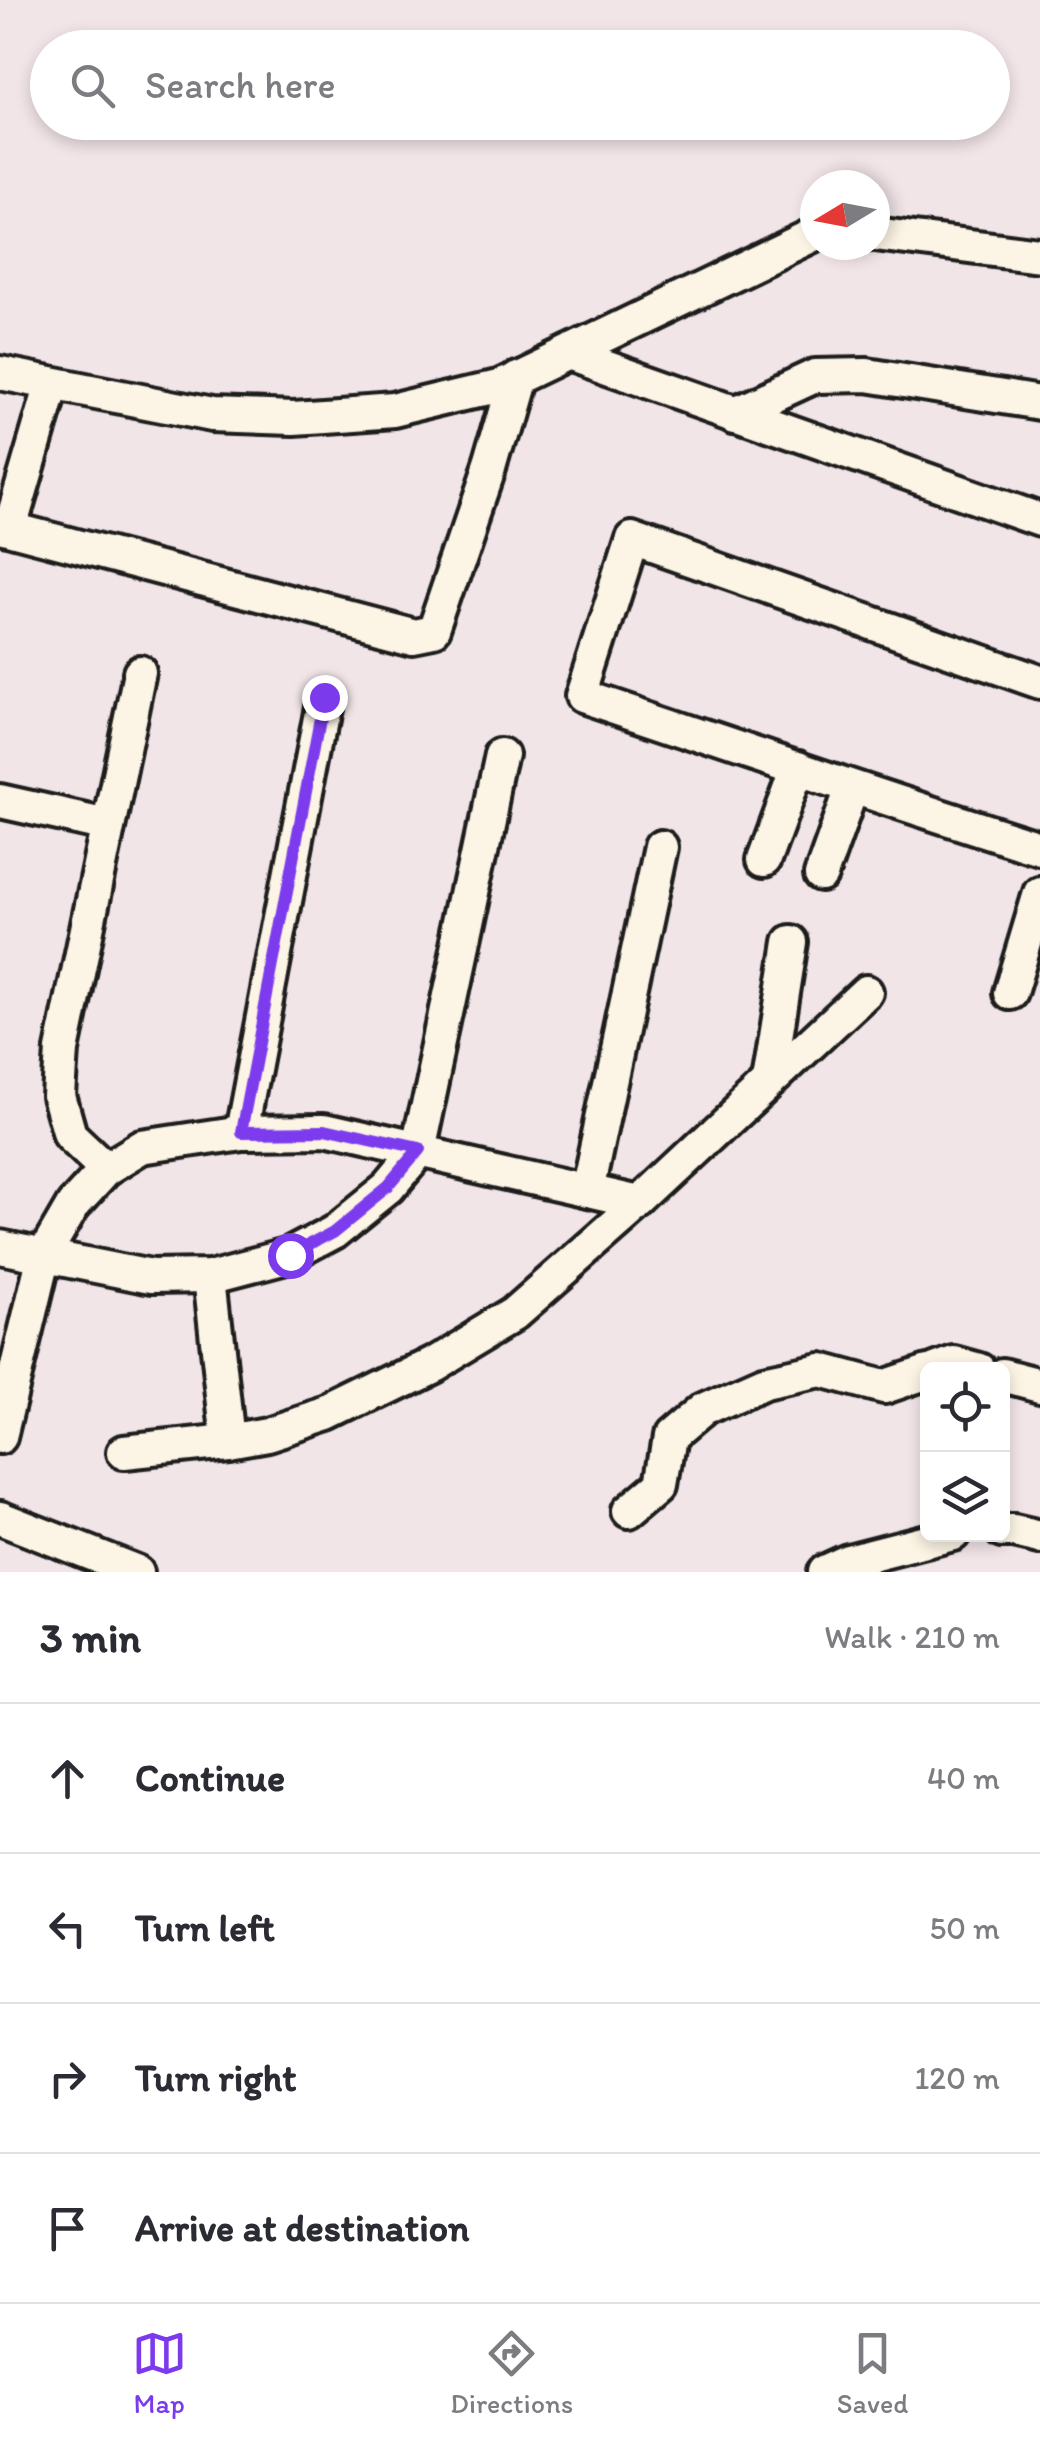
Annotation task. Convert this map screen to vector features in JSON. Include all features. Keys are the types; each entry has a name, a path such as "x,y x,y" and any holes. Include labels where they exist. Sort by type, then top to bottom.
{"street":[{"path":"890,236 1040,255"},
{"path":"0,374 212,414 294,418 395,410 498,386 800,241"},
{"path":"568,352 1040,520"},
{"path":"735,413 816,376 867,375 1040,403"},
{"path":"52,384 5,527 414,634 434,631 516,377"},
{"path":"1040,682 632,540 582,696 1040,848"},
{"path":"106,1169 70,1135 58,1096 62,1050 140,673"},
{"path":"241,1132 324,697"},
{"path":"0,1248 152,1277 210,1276 290,1255 335,1231 388,1188 418,1152 502,756"},
{"path":"764,860 798,768"},
{"path":"821,875 852,788"},
{"path":"0,801 108,825"},
{"path":"587,1191 660,846"},
{"path":"1010,993 1040,893"},
{"path":"769,1082 791,942"},
{"path":"124,1452 267,1434 329,1414 429,1365 515,1313 866,992"},
{"path":"0,1437 44,1255 74,1204 106,1169 142,1147 241,1132 324,1131 640,1202"},
{"path":"210,1276 228,1441"},
{"path":"629,1512 661,1484 669,1438 703,1410 764,1382 821,1370 884,1387 920,1375"},
{"path":"1010,1377 1040,1384"},
{"path":"0,1518 137,1572"},
{"path":"1010,1531 1040,1537"},
{"path":"824,1572 848,1561 921,1542"}],"route":[{"path":"290,1255 335,1231 388,1188 418,1152 324,1131 241,1132 324,697"}]}
